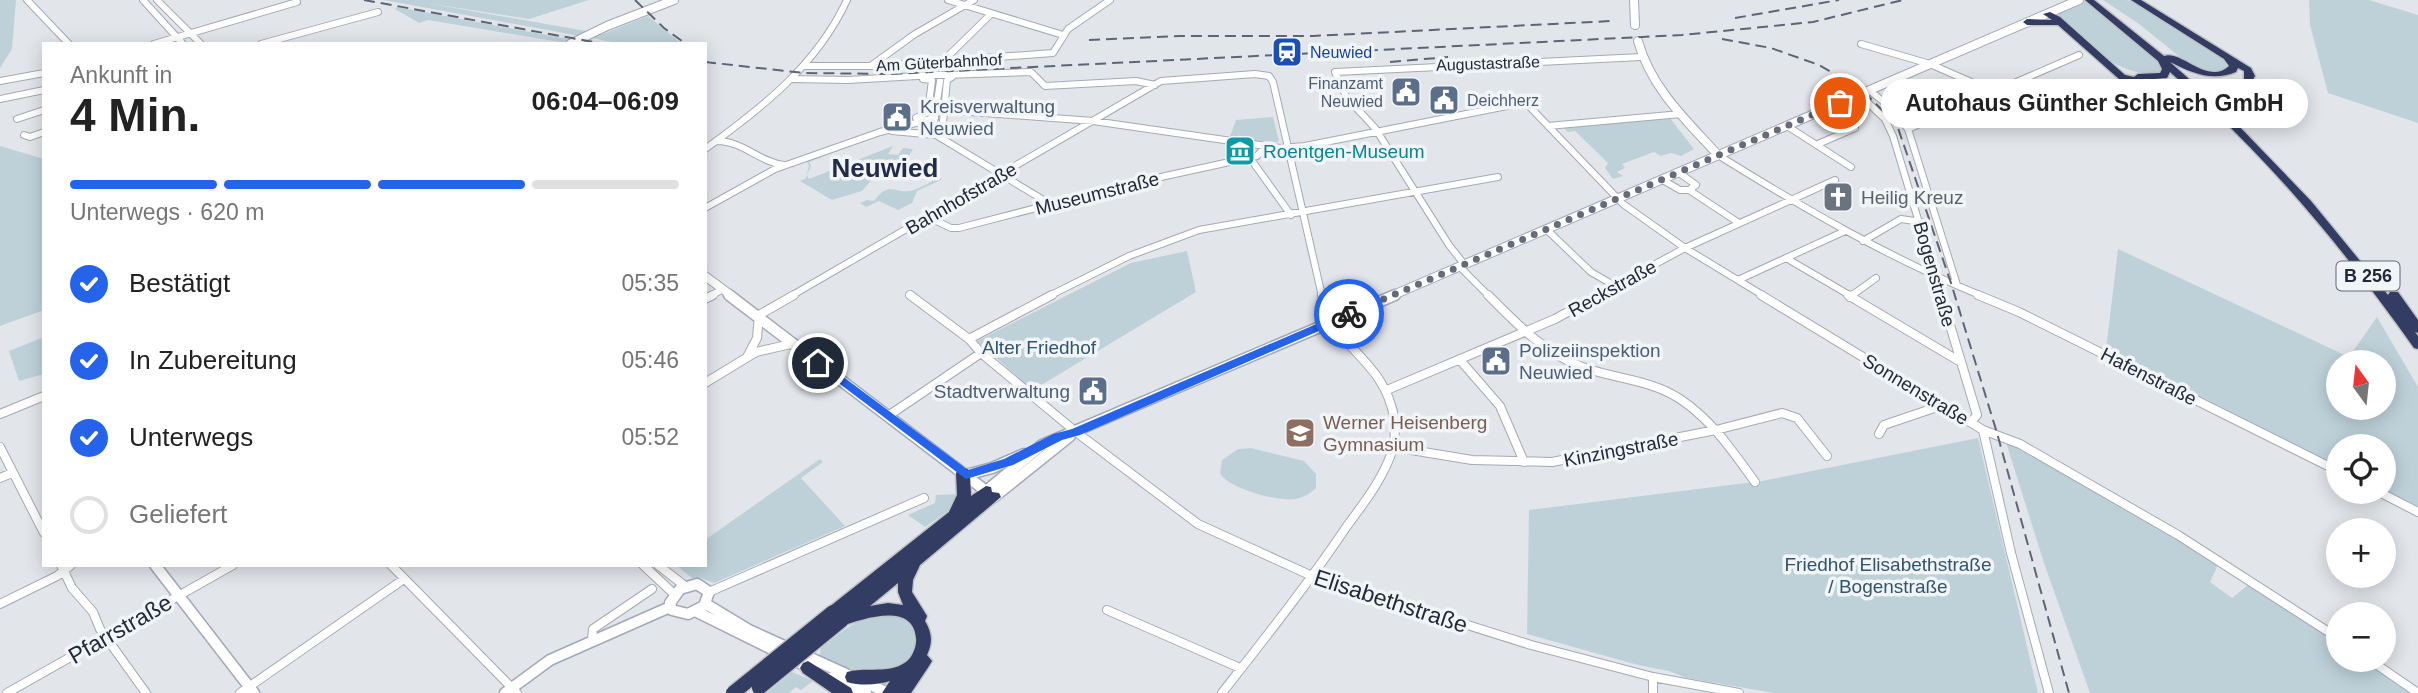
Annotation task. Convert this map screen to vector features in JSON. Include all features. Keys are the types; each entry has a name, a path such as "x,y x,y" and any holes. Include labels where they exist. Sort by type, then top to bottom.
{"highway":[{"name":"B 256","path":"2094,1 2164,57 2312,197 2382,280 2418,329"},
{"path":"2135,1 2242,64 2249,73 2248,81 2226,95 2230,117"},
{"path":"2045,15 2068,30"},
{"path":"2045,15 2068,30 2128,80 2191,98 2230,117"},
{"path":"2027,22 2056,23"},
{"path":"2164,57 2206,73 2223,74 2233,71 2233,63 2213,47"},
{"path":"2102,61 2126,74 2151,79 2166,74 2164,57"},
{"name":"B 256","path":"2230,117 2345,247 2418,345"},
{"path":"951,518 964,495 965,474"},
{"path":"754,693 837,616 951,518 990,494"},
{"path":"733,693 919,556 990,494"},
{"path":"902,693 928,655 930,643 926,625 903,593 905,580 919,556"},
{"path":"837,616 882,609 911,615 921,627 924,641 911,679 889,693"},
{"path":"808,668 845,693"},
{"path":"853,677 911,679"}],"main road":[{"path":"574,42 674,0"},
{"path":"583,42 607,29 681,0"},
{"path":"1634,0 1635,25"},
{"path":"965,474 986,470 1035,450 1058,437 1076,432 2079,0"},
{"path":"1638,41 1641,57 1681,114 1718,155"},
{"path":"707,277 990,494"},
{"path":"990,494 1076,432"},
{"path":"990,494 1035,450"},
{"path":"157,567 248,691"},
{"path":"512,691 550,660 672,601 685,586 697,584 704,603 723,616 808,668 866,693"},
{"path":"672,601 679,614 704,603"},
{"path":"776,648 889,693"}],"street":[{"path":"27,0 67,42"},
{"path":"143,0 181,42"},
{"path":"157,0 199,42"},
{"path":"707,148 792,79 836,23 847,0"},
{"path":"948,0 1063,35 1110,0"},
{"path":"872,66 915,34 975,0"},
{"path":"160,42 297,2"},
{"path":"268,42 378,12"},
{"path":"936,135 942,132 938,113 943,61 991,14"},
{"name":"Am Güterbahnhof","path":"804,66 872,66 1053,53 1063,35"},
{"path":"1861,44 1930,64 1978,85"},
{"path":"1908,128 2079,55"},
{"name":"Augustastraße","path":"1377,133 1347,98 1335,72 1641,57"},
{"path":"792,79 879,79 1031,72 1041,84 1047,86 1136,81 1156,85"},
{"path":"0,81 42,73"},
{"name":"Bahnhofstraße","path":"759,315 1163,80 1255,74 1269,76 1289,148"},
{"path":"936,135 933,130 947,76"},
{"path":"902,127 905,121 928,112 933,77"},
{"path":"0,99 42,90"},
{"path":"1869,90 1908,128 1957,285"},
{"name":"Bogenstraße","path":"1859,94 1878,110 1891,128 1937,278 1959,361 1978,415 1971,422"},
{"name":"Sonnenstraße","path":"1377,133 1522,103 1528,105 1623,204 1685,248 1983,430 1997,433 2179,533 2249,576 2326,630"},
{"path":"17,119 42,111"},
{"path":"707,207 766,174 790,164 938,113 1093,121 1265,147 1289,148 1377,133 1462,265 1527,330 1550,350 1579,366 1645,383 1675,395 1698,411 1716,430 1755,482"},
{"path":"1548,126 1681,114"},
{"path":"1787,126 1851,167"},
{"path":"734,127 729,134 734,142"},
{"path":"1818,144 1855,128"},
{"path":"891,129 897,132 936,135 1050,204"},
{"path":"24,135 30,137 42,133"},
{"path":"717,141 734,142 770,163 790,164"},
{"name":"Museumstraße","path":"928,217 951,228 959,228 1050,204 1251,158 1260,155 1265,147"},
{"path":"1222,693 1312,576 1373,489 1393,447 1394,417 1387,390 1373,368 1339,336 1331,321 1289,148"},
{"name":"Hafenstraße","path":"1718,155 1845,231 1937,278 2117,359 2326,465"},
{"path":"1251,158 1291,215"},
{"path":"766,174 770,163"},
{"path":"1661,179 1681,191 1696,185 1678,172"},
{"path":"969,339 1168,240 1216,225 1303,213 1498,177"},
{"name":"Reckstraße","path":"1387,390 1562,316 1685,248 1835,180"},
{"path":"1689,190 1739,223"},
{"path":"1863,240 1901,219 1920,222"},
{"path":"1546,229 1591,272 1615,286"},
{"path":"1738,280 1845,231"},
{"path":"1786,258 1959,361"},
{"path":"1850,297 1876,278"},
{"path":"707,298 723,289"},
{"name":"Elisabethstraße","path":"910,295 969,339 981,353 1076,432 1198,524 1312,576 1510,639 1653,677 1740,693"},
{"path":"748,355 757,338 759,315"},
{"path":"707,382 748,355 773,345 791,344"},
{"path":"888,416 981,353"},
{"path":"1460,360 1504,409 1524,462"},
{"path":"0,414 42,397"},
{"path":"1879,434 1884,425 1943,405"},
{"name":"Kinzingstraße","path":"1393,447 1452,458 1524,462 1577,459 1716,430 1782,413 1797,418 1827,456"},
{"path":"1983,430 2011,553 2049,693"},
{"path":"0,447 42,529"},
{"path":"0,478 12,473"},
{"path":"704,603 924,499"},
{"path":"2396,501 2418,512"},
{"path":"0,604 65,567"},
{"path":"65,567 64,576 99,619 100,629 145,693"},
{"name":"Pfarrstraße","path":"7,693 229,567"},
{"path":"393,567 512,691"},
{"path":"645,567 672,601"},
{"path":"661,567 685,586"},
{"path":"248,691 404,579"},
{"path":"592,640 593,629 652,589"},
{"path":"1107,610 1240,668"},
{"path":"2387,672 2418,693"},
{"path":"1653,677 1653,693"}],"green space":[{"path":"0,0 16,0 12,49 0,68"},
{"path":"384,0 589,0 529,19 426,3 586,31 580,36"},
{"path":"2084,0 2158,62 2163,69 2160,73 2129,70 2116,64 2090,46 2055,14"},
{"path":"2103,0 2126,0 2148,9 2210,49 2231,65 2229,69 2217,72 2185,61 2139,24"},
{"path":"2309,0 2369,0 2418,15 2418,123 2328,93 2310,25"},
{"path":"397,7 573,40 560,42 428,20 419,23 395,9"},
{"path":"648,16 680,42 612,42 593,38"},
{"path":"1273,117 1279,141 1273,144 1229,139 1236,120"},
{"path":"1669,117 1694,149 1681,156 1671,153 1661,156 1654,152 1622,164 1625,168 1617,172 1623,176 1613,179 1605,168 1608,163 1575,131 1568,132 1562,126"},
{"path":"0,146 42,158 42,311 0,326"},
{"path":"893,146 888,154 898,155 903,148 913,149 905,162 882,161 859,167 863,174 876,175 862,191 832,200 800,181 806,178 809,166 807,161 825,156 809,162 811,166 807,175 809,179"},
{"path":"940,177 941,180 917,191 912,203 898,210 879,201 866,207 860,203 874,201 889,189 914,190"},
{"path":"2118,249 2334,350 2326,350 2326,420 2396,420 2396,350 2354,350 2377,317 2418,387 2418,508 2396,497 2396,434 2326,434 2326,462 2106,350"},
{"name":"Alter Friedhof","path":"1187,251 1196,292 1033,390 977,341 1131,263"},
{"path":"42,338 42,375 19,381 9,351"},
{"name":"Friedhof Elisabethstraße / Bogenstraße","path":"1978,438 2038,693 1774,693 1687,678 1527,634 1529,510 1762,481"},
{"path":"2005,439 2220,560 2210,582 2232,598 2253,581 2326,633 2326,672 2382,672 2413,693 2090,693 2044,563"},
{"path":"1251,448 1304,461 1316,474 1316,488 1299,498 1288,499 1255,493 1225,479 1220,473 1222,460 1238,449"},
{"path":"820,459 823,462 801,478 845,526 714,583 692,578 678,567 707,567 707,539"},
{"path":"962,494 952,508 925,527 908,515 935,503 936,495"},
{"path":"881,613 910,618 919,640 911,655 901,665 889,670 863,671 819,658 821,648 842,632 864,618"},
{"path":"792,672 813,681 801,690 796,687 789,693 767,693"}],"railway":[{"path":"364,0 593,42"},
{"path":"635,0 683,42"},
{"path":"1735,18 1839,0"},
{"path":"707,62 804,73 891,74 1682,35 1813,22 1903,0"},
{"path":"1089,40 1180,36 1313,36 1611,21"},
{"path":"1722,39 1771,48 1819,65 1862,90 1897,125 1951,283 1997,433 2069,693"},
{"path":"1390,62 1448,57"}],"way so far":[{"path":"1349,314 1840,103"}],"place":[{"name":"Neuwied","path":"1287,52"},
{"name":"Finanzamt Neuwied","path":"1406,92"},
{"name":"Deichherz","path":"1444,100"},
{"name":"Autohaus Günther Schleich GmbH","path":"1840,103"},
{"name":"Kreisverwaltung Neuwied","path":"897,117"},
{"name":"Roentgen-Museum","path":"1240,151"},
{"name":"Heilig Kreuz","path":"1838,197"},
{"name":"Polizeiinspektion Neuwied","path":"1496,361"},
{"name":"Stadtverwaltung","path":"1093,391"},
{"name":"Werner Heisenberg Gymnasium","path":"1300,433"}],"district":[{"name":"Neuwied","path":"885,168"}],"route":[{"path":"818,363 966,475 1008,462 1058,437 1076,432 1349,314"}]}
